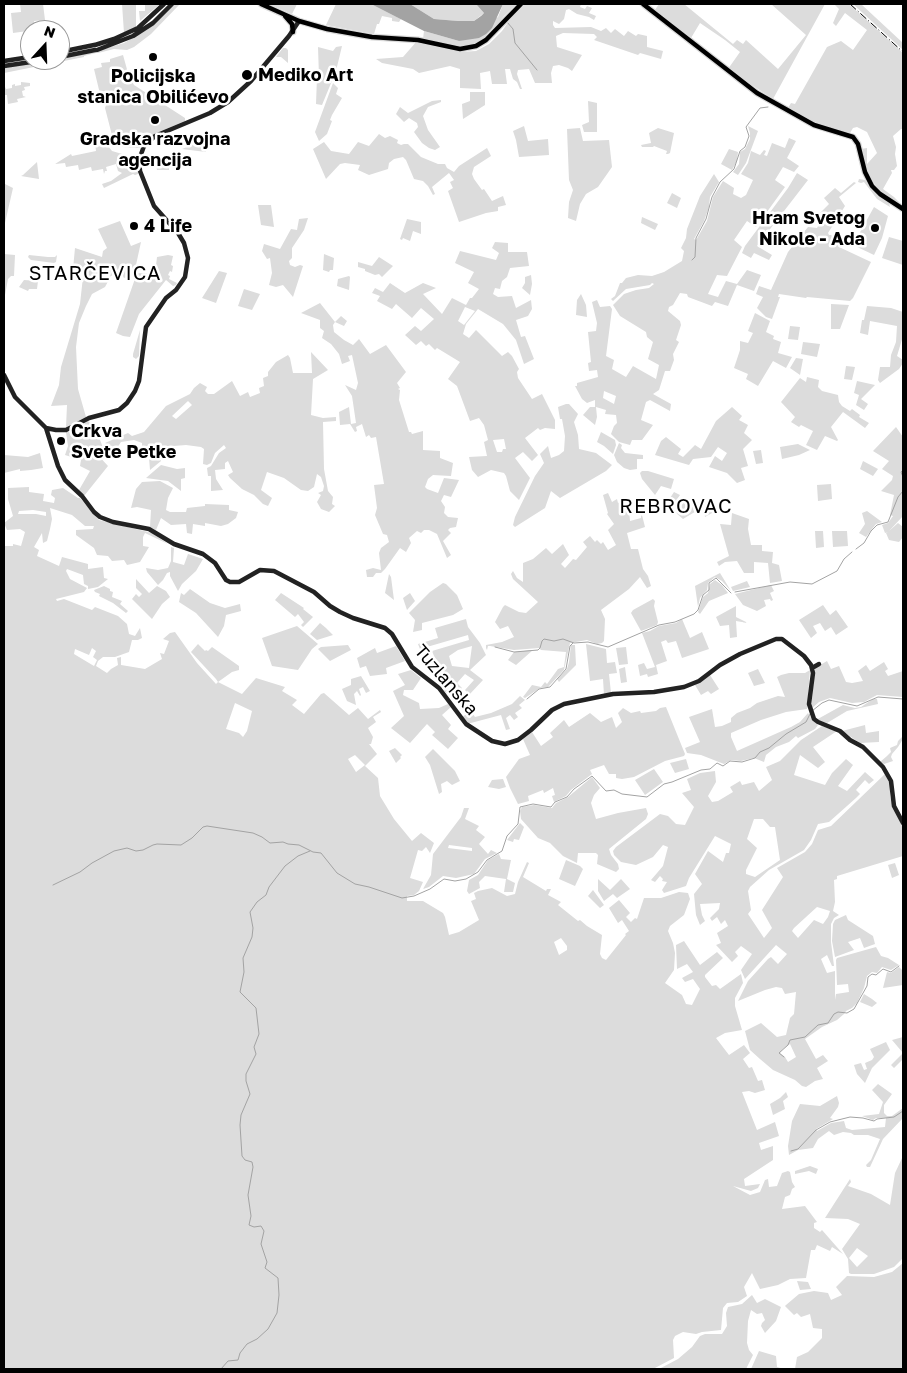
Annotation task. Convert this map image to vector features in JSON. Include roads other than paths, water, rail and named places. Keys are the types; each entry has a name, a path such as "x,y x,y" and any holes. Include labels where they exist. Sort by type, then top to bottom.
{"main road":[{"path":"261,4 299,21 351,34 418,40 458,49 468,49 479,45 491,36 521,4"},
{"path":"643,4 757,93 814,125 853,137 858,144 865,172 872,186 880,194 903,209"},
{"path":"284,15 292,24 293,32"}],"street":[{"path":"70,51 95,47 138,28 164,4"},
{"path":"70,54 133,36 153,23 172,4"},
{"path":"4,376 17,400 46,428 56,430 66,430 89,418 119,410 129,401 139,381 146,327 166,298 183,281 188,265 182,238 152,202 138,164 140,154 148,141 155,136 228,102 251,80 293,32 299,21"},
{"path":"4,61 20,59"},
{"path":"4,66 20,64"},
{"name":"Tuzlanska","path":"46,428 58,466 65,480 100,517 113,522 149,529 174,544 203,554 215,563 226,580 230,582 238,582 260,570 274,571 314,592 327,604 340,612 358,620 385,628 392,634 412,667 439,688 468,727 492,741 505,744 523,736 561,704 613,694 654,692 680,688 699,681 720,665 740,654 776,639 783,640 804,656 812,668"},
{"path":"820,664 812,668 809,704 811,713 816,721 835,728 863,747 887,771 892,783 894,806 903,822"}],"waterway":[{"path":"507,22 513,29 515,43 537,70"},
{"path":"692,260 695,257 696,238 706,219 712,197 720,182 734,169 740,151 745,147 749,136 746,127 760,108 768,107"},
{"path":"903,470 901,472 903,477"},
{"path":"856,549 864,543 877,525 888,522 898,497 903,491"},
{"path":"735,592 790,582 812,584 837,571 844,559 852,552"},
{"path":"495,647 514,652 538,650 544,639 554,641 563,639 574,643 588,642 608,647 659,625 675,622 694,614 698,610 703,595 709,590 709,583 716,578 731,593"},
{"path":"527,699 539,689 550,687 566,669 570,646 573,643"},
{"path":"812,711 829,700 857,706 878,697 903,699"},
{"path":"53,885 80,872 114,851 127,848 136,851 143,850 157,844 181,845 192,838 203,827 207,826 253,833 270,843 283,842 299,845 313,852 321,853 337,873 355,884 402,898 414,896 430,889 444,879 455,881 466,879 478,872 487,860 502,851 507,836 518,824 520,807 533,804 551,807 555,802 567,797 574,789 592,776 606,791 614,790 622,794 647,797 664,784 701,770 710,769 717,763 723,766 730,761 742,762 755,758 760,752 769,748 786,734 806,722 810,714"},
{"path":"221,1369 228,1361 238,1360 240,1353 247,1344 257,1339 268,1329 277,1313 279,1295 278,1278 265,1268 267,1262 261,1244 264,1231 261,1226 254,1227 249,1225 251,1216 248,1195 253,1167 252,1162 245,1160 242,1156 241,1115 250,1094 246,1074 256,1054 254,1047 259,1034 256,1008 240,992 244,972 243,958 252,937 253,928 250,912 257,902 266,895 269,887 285,866 298,856 310,851"},
{"path":"784,1057 779,1053 788,1045 790,1040 805,1037 818,1025 828,1023 834,1014 838,1012 847,1013 854,1009 867,986 868,977 872,974 876,975 883,969 891,972 899,966"},
{"path":"791,1151 798,1149 816,1130 830,1122 850,1117 874,1121 894,1117 903,1111"}],"railway":[{"path":"850,4 903,52"}],"place":[{"name":"Policijska stanica Obilićevo","path":"153,57"},
{"name":"Mediko Art","path":"247,75"},
{"name":"Gradska razvojna agencija","path":"155,120"},
{"name":"4 Life","path":"134,226"},
{"name":"Hram Svetog Nikole - Ada","path":"875,228"},
{"name":"Crkva Svete Petke","path":"61,441"}],"district":[{"name":"STARČEVICA","path":"95,274"},
{"name":"REBROVAC","path":"676,507"}]}
